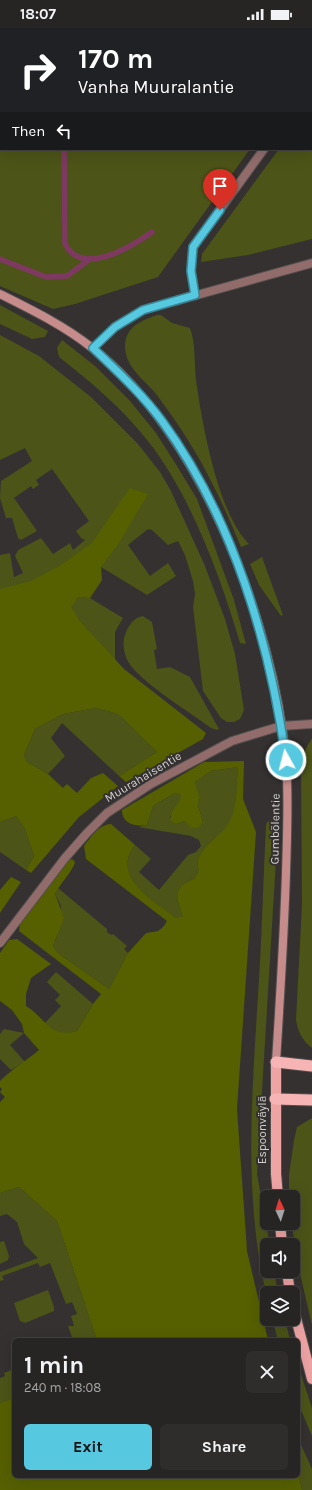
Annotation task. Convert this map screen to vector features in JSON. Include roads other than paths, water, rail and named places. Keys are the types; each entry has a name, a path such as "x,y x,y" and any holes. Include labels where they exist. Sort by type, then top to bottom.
{"highway":[{"path":"276,1062 312,1066"},
{"path":"275,1098 312,1100"}],"main road":[{"name":"Gumbölentie","path":"0,294 60,325 93,348 126,380 161,420 182,451 205,492 233,554 252,605 267,659 281,726 287,793 287,853 276,1062"},
{"name":"Espoonväylä","path":"276,1062 275,1098 277,1190"},
{"path":"297,1326 312,1379"},
{"path":"298,1326 312,1356"}],"street":[{"path":"195,295 191,271 193,247 263,150"},
{"path":"93,348 115,327 143,310 312,263"},
{"name":"Muurahaisentie","path":"0,943 86,832 107,813 150,784 232,740 281,726 312,724"}],"waterway":[{"path":"64,150 65,244 73,254 83,258 94,259 107,256 132,245 152,232"},
{"path":"0,259 46,277 67,276 90,259"}]}
